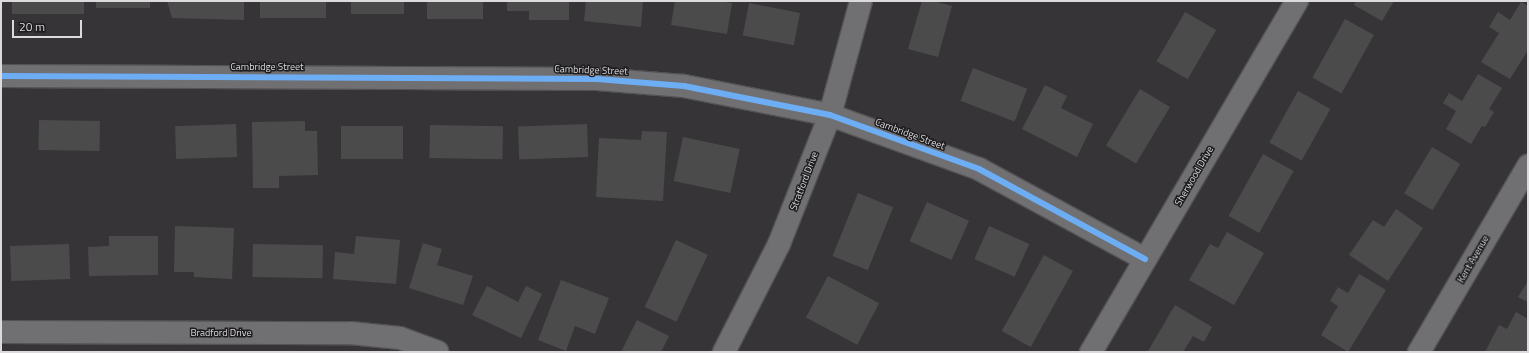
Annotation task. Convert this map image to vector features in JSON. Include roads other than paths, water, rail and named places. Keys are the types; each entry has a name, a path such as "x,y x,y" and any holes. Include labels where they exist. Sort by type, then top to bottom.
{"street":[{"name":"Stratford Drive","path":"724,352 779,244 830,115 860,1"},
{"name":"Sherwood Drive","path":"1090,352 1297,1"},
{"name":"Cambridge Street","path":"1,76 597,79 684,86 830,115 979,170 1145,259"},
{"name":"Kent Avenue","path":"1419,352 1528,166"},
{"name":"Bradford Drive","path":"1,332 350,333 400,338 438,352"}]}
